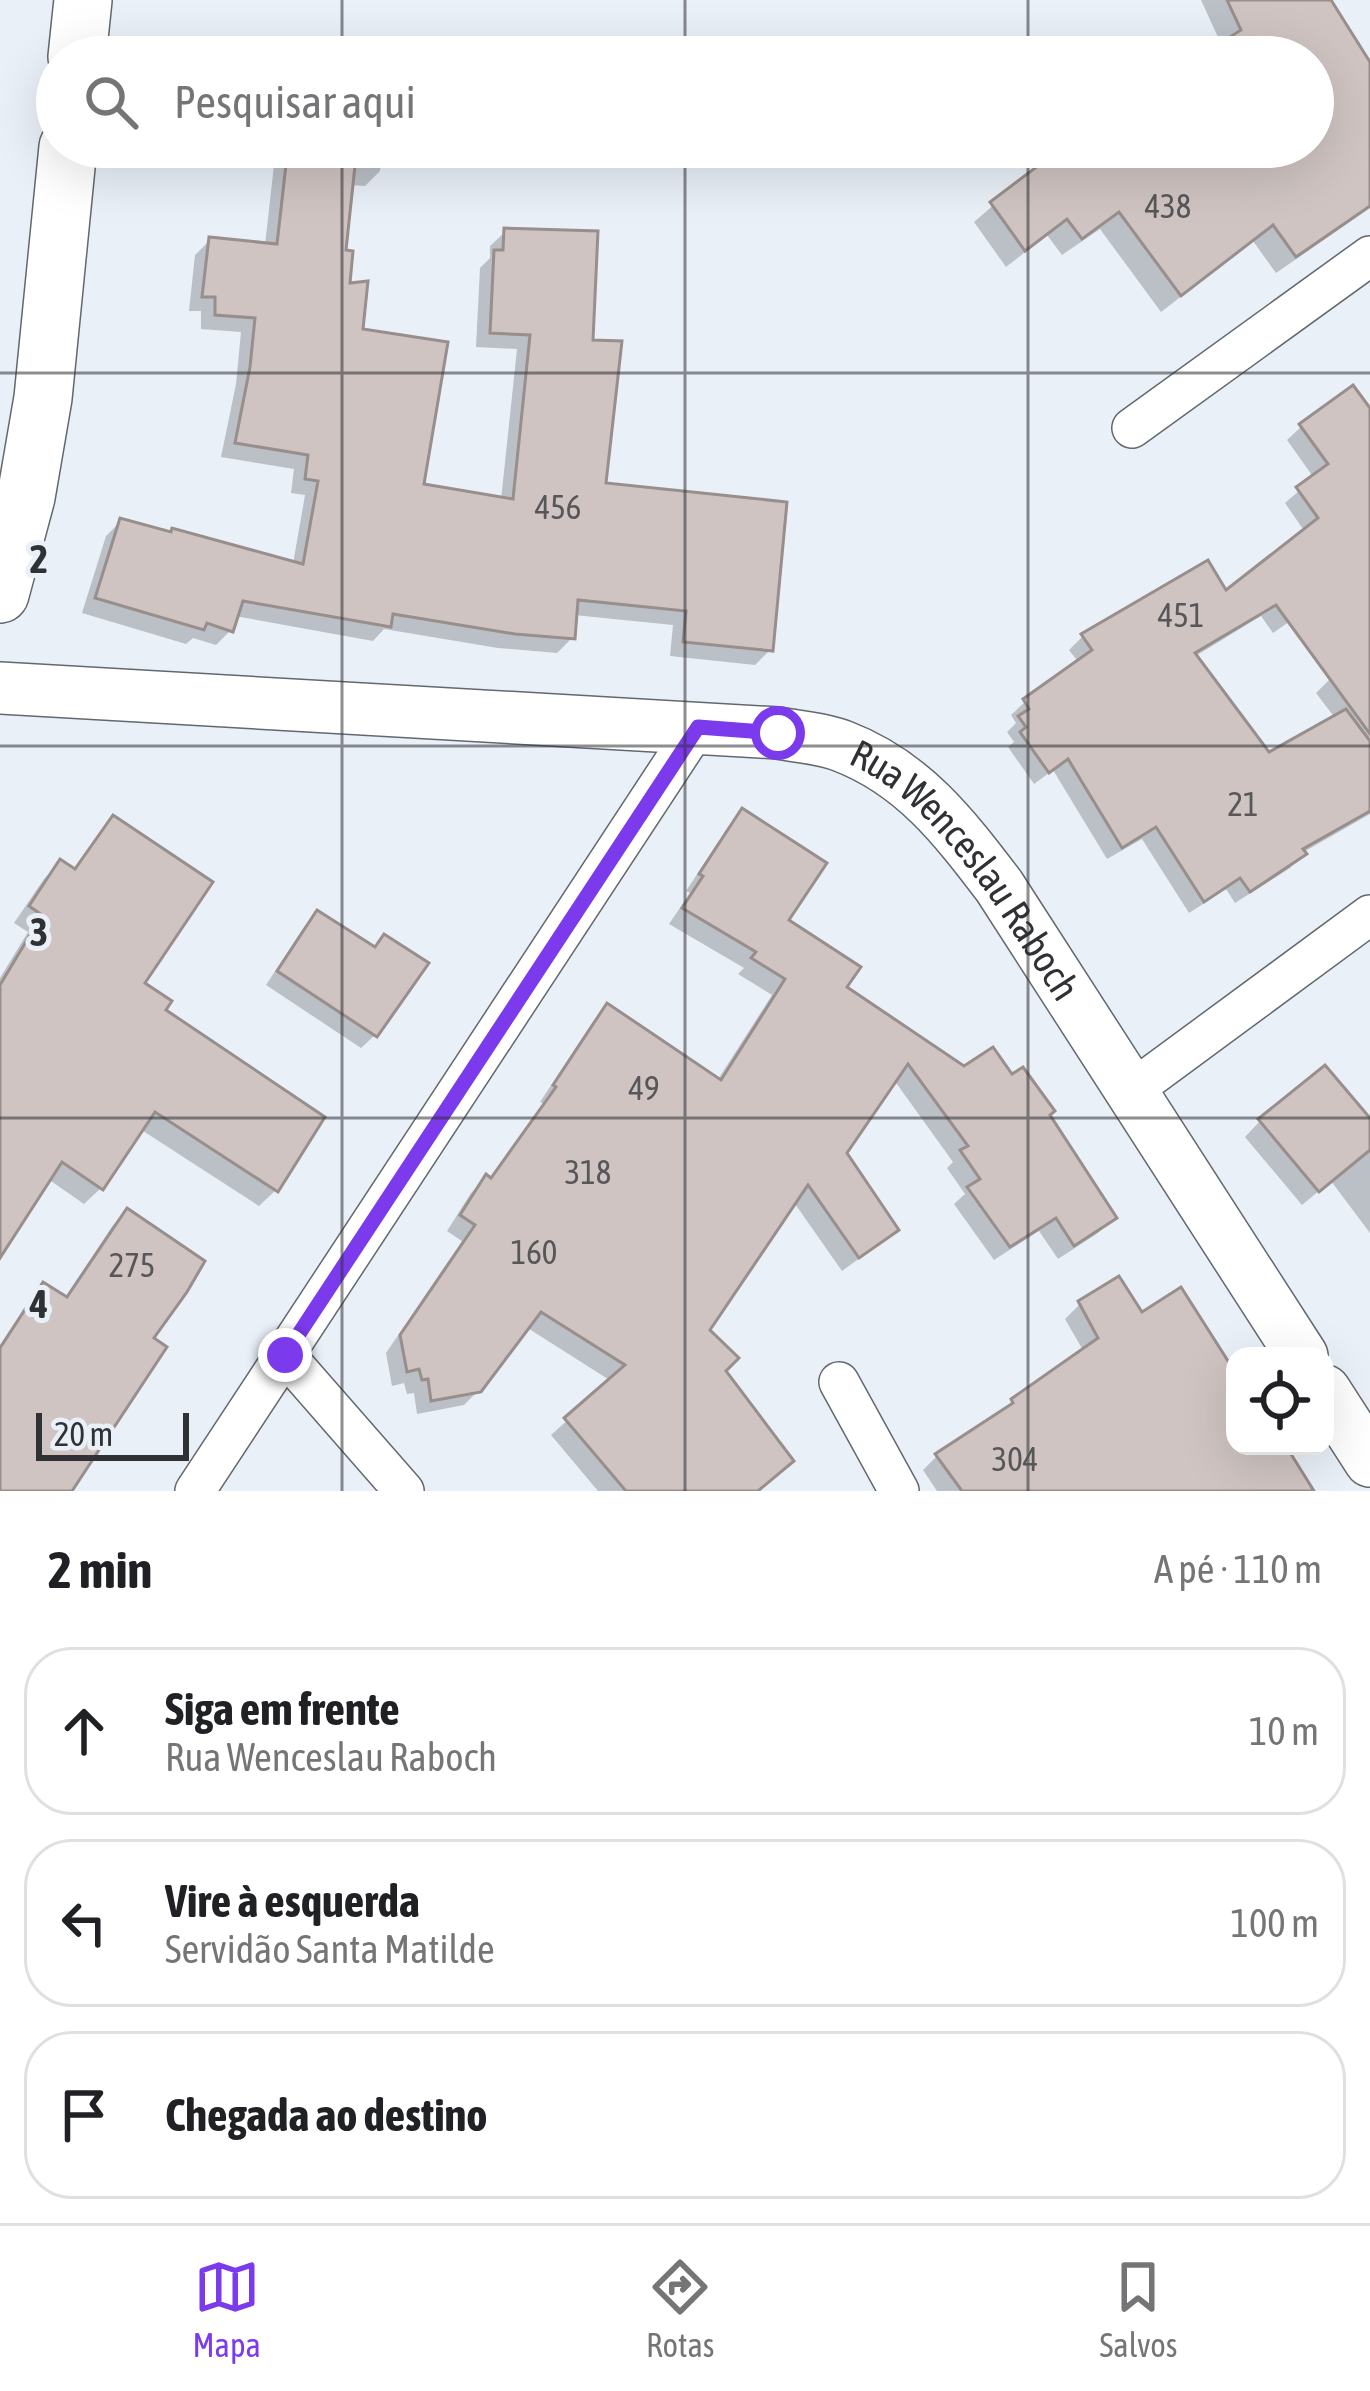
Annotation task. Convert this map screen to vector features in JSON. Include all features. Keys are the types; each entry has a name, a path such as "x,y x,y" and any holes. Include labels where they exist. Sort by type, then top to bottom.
{"main road":[{"path":"79,36 83,0"},
{"path":"0,595 26,497 43,398 66,168"}],"street":[{"path":"1132,428 1370,256"},
{"name":"Rua Wenceslau Raboch","path":"0,688 778,733 838,744 884,766 921,793 999,886 1296,1347"},
{"path":"195,1491 698,727"},
{"path":"1131,1091 1370,915"},
{"path":"285,1355 404,1491"},
{"path":"838,1382 899,1491"},
{"path":"1334,1405 1370,1461"}],"building":[{"path":"1227,0 1331,0 1370,62 1370,206 1296,257 1273,225 1181,296 1119,212 1082,239 1067,219 1025,251 990,202 1035,168 1334,168 1334,36 1232,36 1241,30"},
{"path":"286,168 355,168 346,250 353,251 350,283 368,281 363,329 448,342 424,484 513,499 530,335 490,333 494,250 503,250 504,228 598,231 593,340 622,341 606,483 787,502 773,651 683,642 686,611 578,600 575,639 393,614 391,627 243,601 233,632 207,623 204,630 95,598 120,518 303,564 318,481 305,479 308,455 235,443 255,318 215,315 215,297 202,297 209,237 277,244"},
{"path":"1353,385 1370,408 1370,734 1276,605 1195,653 1269,752 1346,709 1370,741 1370,811 1303,849 1307,854 1250,892 1240,878 1204,902 1156,827 1122,848 1068,759 1049,773 1020,732 1026,727 1018,716 1029,709 1023,699 1092,650 1081,634 1208,560 1226,590 1318,518 1296,487 1328,464 1299,424"},
{"path":"742,808 827,863 789,920 861,967 847,987 964,1066 993,1047 1012,1074 1023,1067 1055,1111 1050,1115 1117,1218 1074,1246 1056,1218 1010,1247 967,1187 980,1179 960,1150 968,1146 908,1064 847,1153 899,1230 859,1258 808,1185 710,1330 739,1358 726,1371 794,1461 758,1491 626,1491 564,1418 625,1365 541,1312 481,1392 431,1401 428,1379 422,1380 419,1369 407,1372 400,1335 475,1225 460,1215 486,1174 491,1178 556,1087 553,1085 607,1003 721,1080 785,979 751,958 756,952 682,908"},
{"path":"113,815 213,882 145,983 172,1001 166,1010 325,1117 278,1192 155,1112 103,1190 62,1162 0,1258 0,985 42,915 29,906 60,859 75,869"},
{"path":"317,910 375,947 384,934 429,963 377,1037 277,971"},
{"path":"1325,1065 1370,1118 1370,1150 1319,1192 1258,1119"},
{"path":"127,1208 205,1261 154,1338 167,1347 72,1491 0,1491 0,1348 43,1282 67,1297"},
{"path":"1119,1276 1142,1312 1181,1287 1226,1358 1226,1455 1292,1455 1314,1491 962,1491 935,1454 1013,1403 1011,1399 1098,1338 1078,1301"}],"route":[{"path":"285,1355 698,727 778,733"}]}
